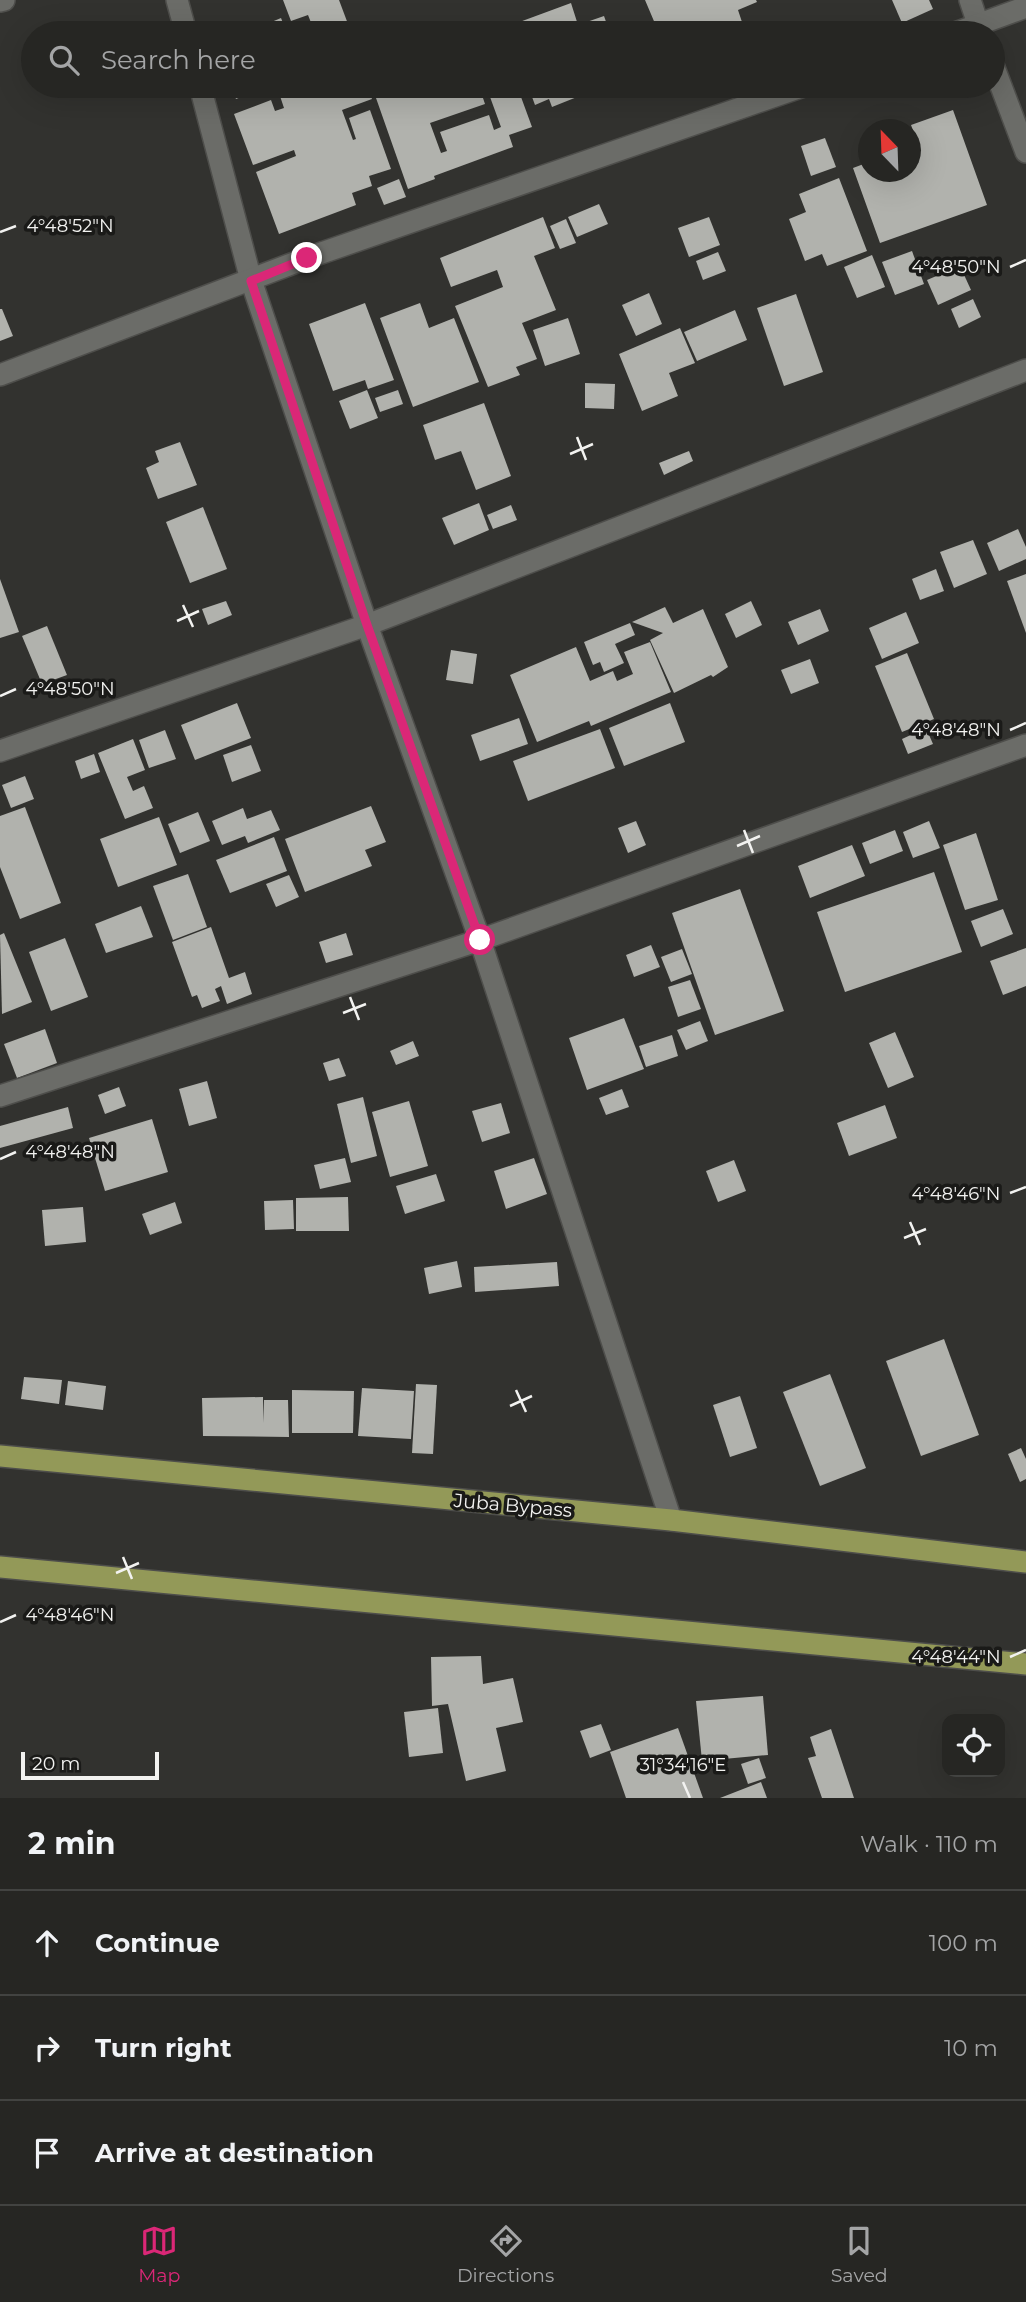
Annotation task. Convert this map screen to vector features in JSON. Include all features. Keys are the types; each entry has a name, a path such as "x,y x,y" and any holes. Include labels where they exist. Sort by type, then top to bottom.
{"main road":[{"name":"Juba Bypass","path":"0,1456 671,1520 1026,1562"},
{"path":"0,1567 1026,1664"}],"street":[{"path":"177,0 183,21"},
{"path":"970,0 977,21"},
{"path":"996,21 1026,7"},
{"path":"1005,97 1026,152"},
{"path":"203,98 251,281 367,625 480,940 671,1520"},
{"path":"0,375 307,258 769,98"},
{"path":"0,751 367,625 1026,370"},
{"path":"0,1096 480,940 1026,745"}],"building":[{"path":"283,0 339,0 347,21 310,21 308,15 291,21"},
{"path":"645,0 757,2 738,10 742,21 654,21"},
{"path":"892,0 929,0 933,9 901,21"},
{"path":"571,3 577,21 522,21"},
{"path":"604,16 606,21 590,21"},
{"path":"281,98 372,98 342,110 353,140 356,139 349,118 370,110 391,169 369,176 372,186 352,193 356,205 279,234 256,172 296,156 294,150 253,165 234,114 271,100 275,111 284,108"},
{"path":"376,98 483,98 485,104 430,123 441,153 447,151 440,132 489,115 494,130 501,127 490,98 521,98 532,127 509,135 513,147 434,176 435,179 408,189"},
{"path":"532,98 574,98 552,107 549,99 535,105"},
{"path":"953,110 987,205 880,243 858,182 921,182 921,121"},
{"path":"825,138 836,167 811,176 801,146"},
{"path":"858,166 858,182 853,168"},
{"path":"839,178 867,251 827,266 822,254 805,261 789,219 806,212 799,194"},
{"path":"399,179 406,197 384,205 377,188"},
{"path":"599,204 608,224 577,237 568,217"},
{"path":"543,217 555,248 534,256 556,310 522,323 537,359 516,367 520,375 488,387 455,306 503,287 497,270 451,287 440,258"},
{"path":"709,217 720,245 689,257 678,228"},
{"path":"566,219 576,243 560,249 550,226"},
{"path":"912,251 924,284 895,295 882,262"},
{"path":"718,252 726,271 703,280 696,261"},
{"path":"872,255 885,287 857,298 844,267"},
{"path":"960,266 971,290 938,305 927,280"},
{"path":"649,293 662,324 636,336 622,305"},
{"path":"796,294 823,372 784,386 757,308"},
{"path":"973,299 981,317 959,328 951,309"},
{"path":"365,303 394,380 368,389 365,380 333,391 309,324"},
{"path":"420,303 429,328 454,318 479,382 413,407 380,318"},
{"path":"0,309 13,336 0,341"},
{"path":"735,310 747,340 697,361 684,332"},
{"path":"568,318 580,354 545,366 533,330"},
{"path":"680,328 695,363 669,373 678,396 642,411 619,354"},
{"path":"585,383 615,384 614,409 585,408"},
{"path":"367,390 378,418 350,429 339,401"},
{"path":"398,390 403,404 380,412 375,398"},
{"path":"484,403 511,476 476,490 461,451 435,460 423,425"},
{"path":"180,442 197,485 158,499 146,468 159,462 155,451"},
{"path":"689,451 693,461 664,475 659,463"},
{"path":"479,503 489,530 454,545 442,518"},
{"path":"511,505 517,520 493,529 487,515"},
{"path":"203,507 227,569 190,583 166,522"},
{"path":"1018,529 1026,547 1026,559 999,571 987,543"},
{"path":"973,540 987,574 954,588 940,552"},
{"path":"936,569 944,591 920,600 912,579"},
{"path":"1026,574 1026,633 1007,581"},
{"path":"0,579 19,632 0,638"},
{"path":"226,601 232,615 208,625 202,609"},
{"path":"751,601 762,625 736,638 725,614"},
{"path":"665,607 673,623 703,609 728,667 713,677 711,675 674,693 650,640 663,633 632,622"},
{"path":"820,609 829,631 798,645 788,622"},
{"path":"906,612 919,643 882,659 869,628"},
{"path":"630,623 635,635 615,644 624,663 604,672 600,662 593,665 584,642"},
{"path":"47,626 67,675 42,684 22,636"},
{"path":"650,642 671,692 591,726 589,721 537,742 510,675 576,647 590,681 613,671 617,681 633,674 624,652"},
{"path":"451,650 477,654 473,684 446,680"},
{"path":"907,653 934,719 902,732 875,666"},
{"path":"810,659 819,683 791,694 781,670"},
{"path":"237,703 251,738 195,760 181,725"},
{"path":"670,703 685,742 624,766 609,728"},
{"path":"519,718 528,744 480,761 471,735"},
{"path":"926,728 933,744 908,754 902,739"},
{"path":"600,729 615,768 528,801 513,761"},
{"path":"165,730 176,759 149,768 139,740"},
{"path":"133,739 145,770 127,777 133,791 144,786 153,808 125,819 98,753"},
{"path":"251,745 261,771 232,782 223,755"},
{"path":"94,754 100,772 81,779 75,761"},
{"path":"25,776 34,799 11,808 2,785"},
{"path":"371,806 386,842 365,850 372,866 305,892 285,839"},
{"path":"25,807 61,903 20,919 0,867 0,816"},
{"path":"243,808 247,819 271,810 280,830 248,843 245,836 222,845 212,821"},
{"path":"198,812 210,841 180,853 168,824"},
{"path":"159,817 177,865 118,887 100,839"},
{"path":"636,821 646,845 628,853 618,828"},
{"path":"929,821 940,848 913,858 903,832"},
{"path":"895,830 903,851 870,864 862,843"},
{"path":"976,833 998,900 965,910 943,845"},
{"path":"274,837 287,871 230,893 216,860"},
{"path":"852,845 865,876 810,898 798,866"},
{"path":"934,872 962,952 845,992 817,912"},
{"path":"188,874 207,927 173,940 153,886"},
{"path":"289,875 299,897 276,907 266,884"},
{"path":"740,889 784,1011 715,1035 672,913"},
{"path":"141,906 153,937 106,953 95,924"},
{"path":"1003,909 1013,934 981,947 971,921"},
{"path":"211,927 229,978 245,972 252,994 227,1004 221,986 215,989 220,1001 202,1008 197,995 192,997 172,942"},
{"path":"4,933 32,1002 2,1014 0,935"},
{"path":"346,933 353,955 326,963 319,942"},
{"path":"65,938 88,997 51,1011 29,952"},
{"path":"651,945 660,967 634,977 626,955"},
{"path":"1026,948 1026,986 1003,995 990,961"},
{"path":"682,949 692,974 671,982 661,957"},
{"path":"690,980 701,1009 678,1017 668,987"},
{"path":"624,1018 644,1069 587,1090 569,1038"},
{"path":"700,1021 708,1041 686,1050 677,1030"},
{"path":"45,1029 57,1063 17,1078 4,1044"},
{"path":"895,1032 914,1077 888,1088 869,1043"},
{"path":"672,1035 678,1056 646,1067 639,1046"},
{"path":"413,1041 419,1056 396,1065 390,1051"},
{"path":"339,1058 346,1076 329,1081 323,1063"},
{"path":"207,1081 217,1118 189,1126 179,1089"},
{"path":"119,1087 126,1106 105,1114 98,1095"},
{"path":"622,1089 629,1107 606,1115 599,1098"},
{"path":"363,1097 377,1156 351,1163 337,1104"},
{"path":"409,1101 428,1166 390,1177 372,1112"},
{"path":"501,1103 510,1133 482,1142 472,1111"},
{"path":"885,1105 897,1138 849,1156 837,1123"},
{"path":"68,1107 73,1128 0,1148 0,1126"},
{"path":"152,1119 168,1172 105,1191 89,1138"},
{"path":"345,1158 351,1182 320,1189 314,1165"},
{"path":"534,1158 547,1194 506,1209 494,1171"},
{"path":"734,1160 746,1191 718,1202 706,1171"},
{"path":"436,1174 445,1201 405,1214 396,1186"},
{"path":"348,1197 349,1231 296,1231 296,1198"},
{"path":"293,1200 294,1229 265,1230 264,1201"},
{"path":"175,1202 182,1223 150,1235 142,1214"},
{"path":"83,1207 86,1242 45,1246 42,1210"},
{"path":"457,1261 462,1287 429,1294 424,1268"},
{"path":"557,1262 559,1286 475,1292 474,1267"},
{"path":"944,1339 979,1435 921,1456 886,1361"},
{"path":"830,1374 866,1468 820,1486 783,1392"},
{"path":"24,1377 62,1380 59,1404 21,1399"},
{"path":"68,1381 106,1386 103,1410 65,1405"},
{"path":"416,1384 437,1385 433,1454 412,1453"},
{"path":"362,1388 414,1391 411,1439 358,1436"},
{"path":"292,1390 354,1391 353,1433 292,1433"},
{"path":"740,1396 757,1448 730,1457 713,1405"},
{"path":"263,1397 263,1423 264,1400 288,1400 289,1437 203,1436 202,1398"},
{"path":"1021,1448 1026,1459 1026,1479 1020,1482 1008,1454"},
{"path":"481,1656 483,1684 513,1678 523,1722 496,1728 506,1771 466,1781 448,1704 432,1706 431,1657"},
{"path":"763,1696 768,1755 702,1761 696,1701"},
{"path":"438,1708 443,1753 409,1757 404,1712"},
{"path":"601,1724 611,1750 590,1758 580,1731"},
{"path":"678,1728 703,1798 626,1798 610,1752"},
{"path":"831,1729 854,1798 822,1798 808,1758 816,1756 810,1737"},
{"path":"759,1758 766,1778 748,1784 741,1764"},
{"path":"761,1782 767,1798 720,1798"}],"route":[{"path":"307,258 251,281 367,625 480,940"}]}
